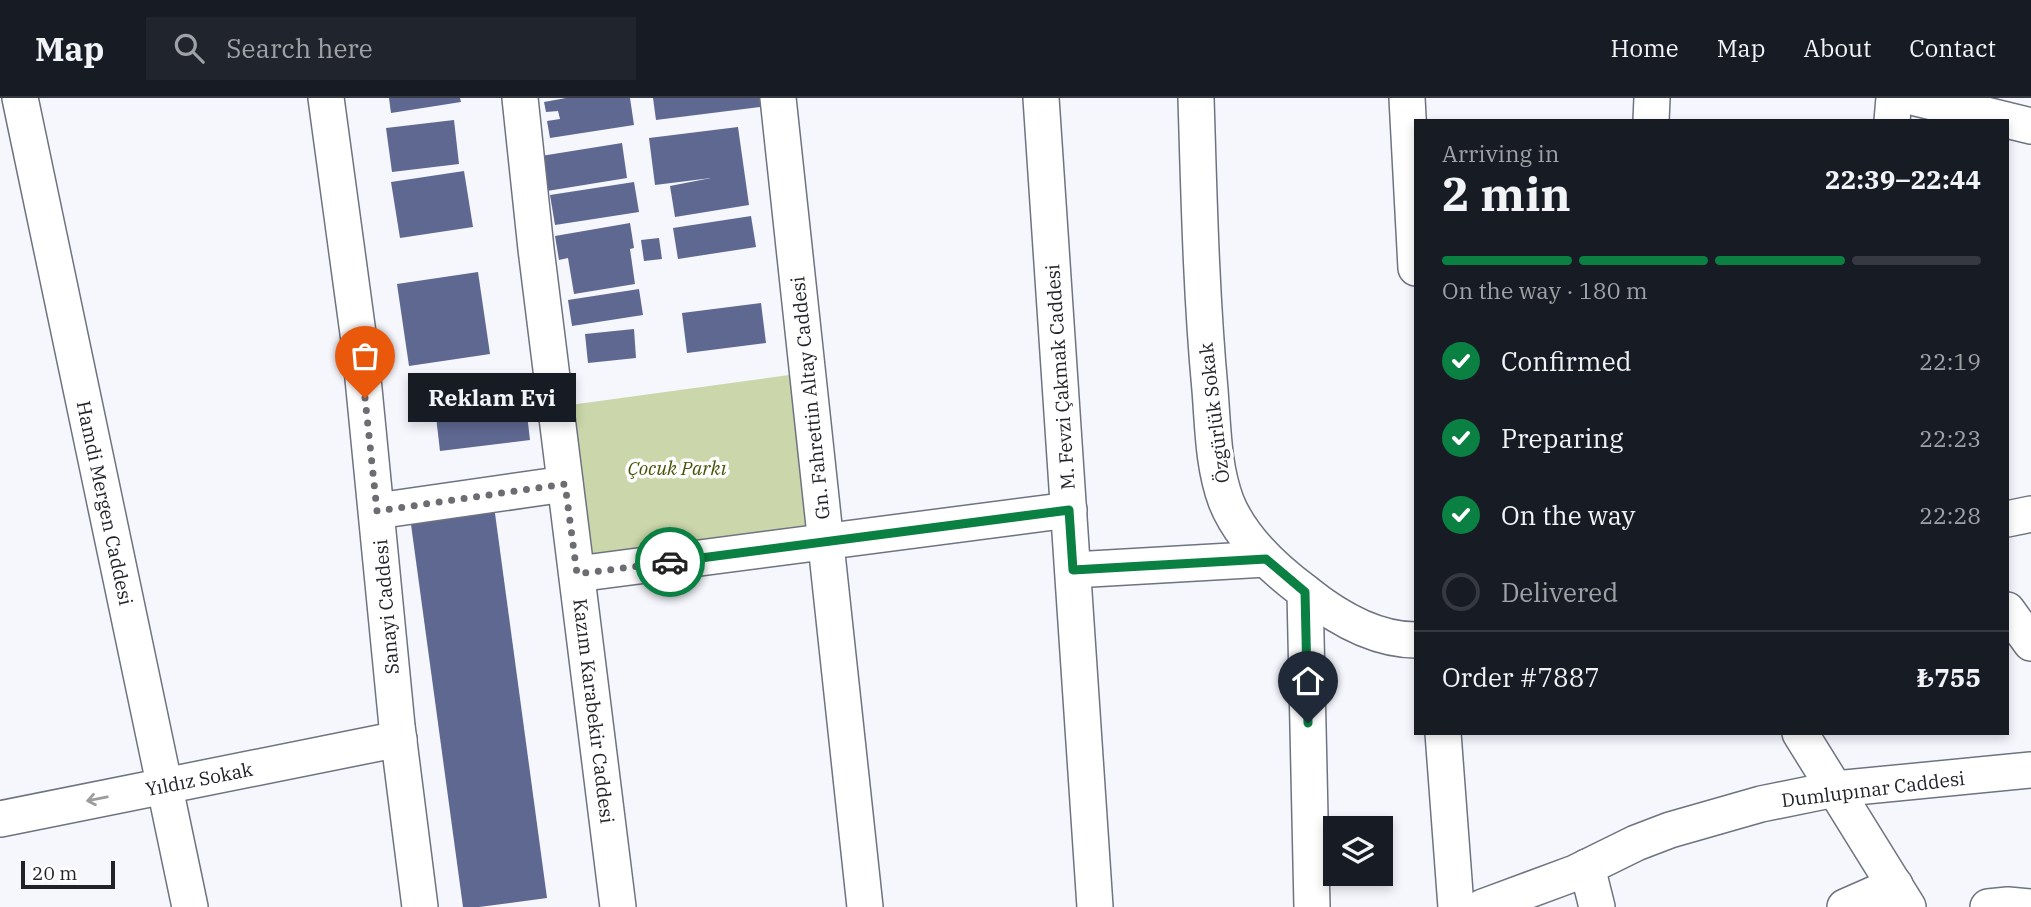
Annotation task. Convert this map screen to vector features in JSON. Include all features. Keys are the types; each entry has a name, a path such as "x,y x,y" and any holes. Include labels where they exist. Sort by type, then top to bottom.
{"street":[{"name":"Hamdi Mergen Caddesi","path":"20,98 190,907"},
{"name":"Sanayi Caddesi","path":"326,98 358,335 399,739 420,907"},
{"name":"Kazım Karabekir Caddesi","path":"520,98 536,248 618,907"},
{"name":"Gn. Fahrettin Altay Caddesi","path":"778,98 865,907"},
{"name":"M. Fevzi Çakmak Caddesi","path":"1041,98 1095,907"},
{"name":"Özgürlük Sokak","path":"1196,98 1205,326 1217,462 1221,485 1232,514 1266,559 1320,604 1357,625 1395,638 1414,639"},
{"path":"1407,98 1414,230"},
{"path":"1651,119 1652,98"},
{"path":"1892,119 1894,98"},
{"path":"1916,98 2002,119"},
{"path":"2009,121 2031,126"},
{"path":"377,511 565,484"},
{"path":"577,574 1069,510"},
{"path":"2009,519 2031,514"},
{"path":"1073,570 1266,559"},
{"path":"1305,592 1312,907"},
{"path":"2009,613 2031,643"},
{"path":"1443,735 1456,907"},
{"path":"1801,735 1902,896 1845,907"},
{"name":"Yıldız Sokak","path":"0,818 399,739"},
{"name":"Dumlupınar Caddesi","path":"1483,907 1541,887 1670,830 1761,804 1835,789 2031,771"},
{"path":"1587,867 1597,907"},
{"path":"1988,907 2031,907"}],"green space":[{"name":"Çocuk Parkı","path":"789,375 810,528 590,557 570,405"}],"building":[{"path":"389,98 460,98 461,102 391,113"},
{"path":"566,98 630,98 634,125 550,138 547,121 560,119 558,111 546,112 544,102"},
{"path":"653,98 768,98 768,106 656,120"},
{"path":"454,120 459,164 392,172 386,128"},
{"path":"738,127 749,205 675,217 670,186 711,178 655,185 649,138"},
{"path":"622,143 627,178 547,191 541,156"},
{"path":"464,171 473,227 400,238 391,182"},
{"path":"634,182 639,212 555,225 550,195"},
{"path":"751,216 756,247 678,259 673,228"},
{"path":"630,223 634,248 630,249 635,284 574,294 568,258 559,260 555,236"},
{"path":"659,238 662,259 644,261 641,240"},
{"path":"478,272 490,354 409,366 397,284"},
{"path":"639,289 643,315 572,326 568,300"},
{"path":"761,303 766,343 687,353 682,313"},
{"path":"634,329 636,358 588,363 585,334"},
{"path":"525,397 530,440 440,451 435,408"},
{"path":"494,506 547,898 463,907 410,517"}],"way so far":[{"path":"365,398 377,511 565,484 577,574 670,562"}],"place":[{"name":"Reklam Evi","path":"365,398"}],"route":[{"path":"670,562 1069,510 1073,570 1266,559 1305,592 1308,723"}]}
